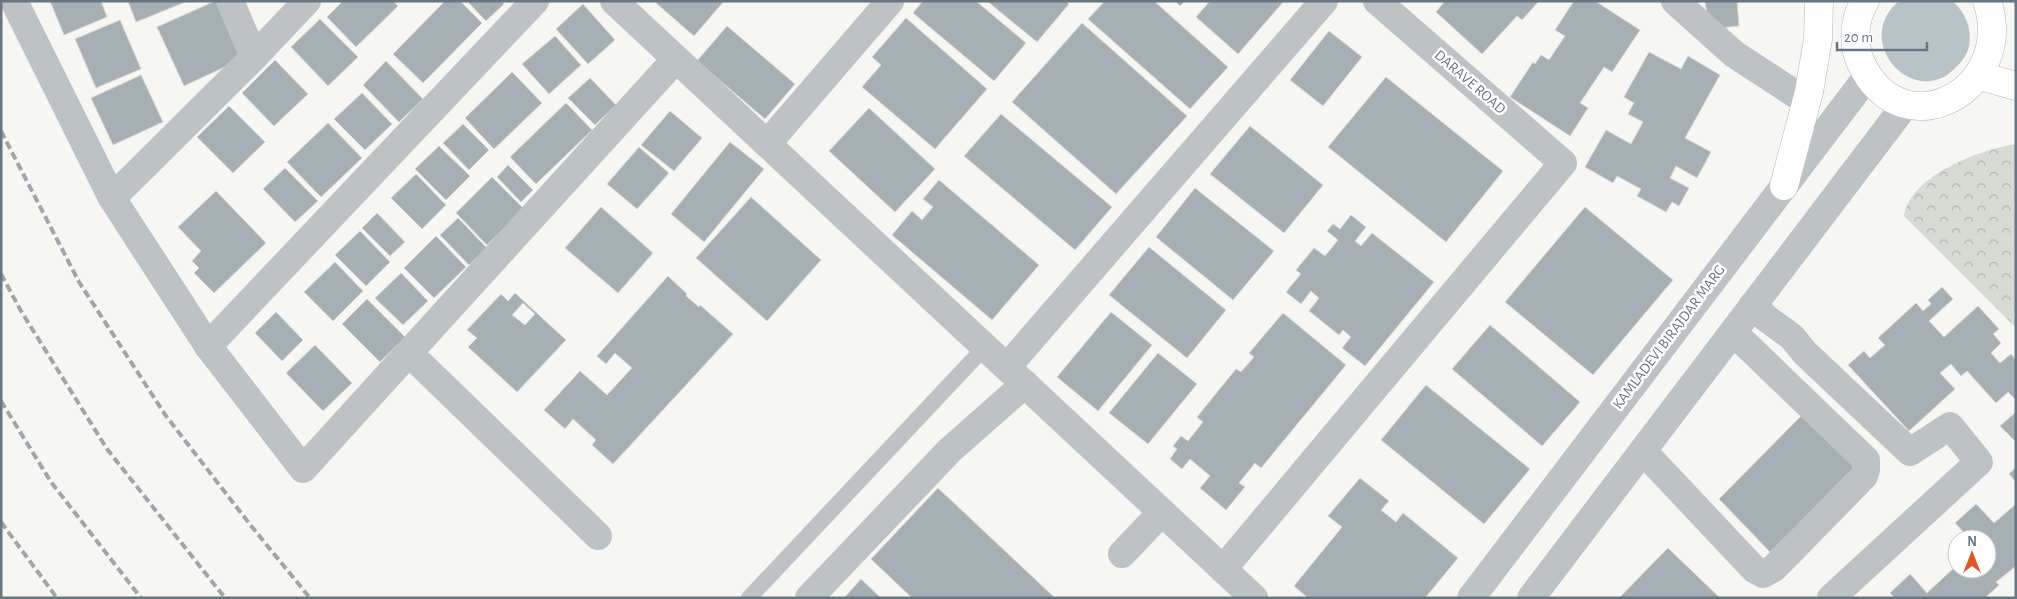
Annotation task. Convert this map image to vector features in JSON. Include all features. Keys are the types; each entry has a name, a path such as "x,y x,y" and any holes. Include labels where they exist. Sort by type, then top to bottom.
{"main road":[{"path":"1784,186 1806,101 1818,39 1819,1"},
{"path":"1865,1 1860,9 1854,32 1857,56 1867,77 1884,94 1906,104 1923,107 1941,106 1965,95 1984,77 1992,64 1996,48 2006,35 1987,1"},
{"path":"1984,77 2016,86"}],"street":[{"path":"14,1 112,198 208,346 303,469 676,60"},
{"path":"230,1 254,57"},
{"path":"112,198 254,57 307,1"},
{"path":"208,346 535,1"},
{"path":"614,1 1254,598"},
{"path":"809,598 950,450 1016,376 1324,1"},
{"name":"DARAVE ROAD","path":"1223,568 1563,163 1378,1"},
{"path":"1675,1 1734,54 1806,101"},
{"path":"768,144 875,6"},
{"name":"KAMLADEVI BIRAJDAR MARG","path":"1471,598 1867,77"},
{"path":"1531,598 1906,104"},
{"path":"1753,305 1766,318 1792,337 1805,353 1910,452 1950,426 1978,462 1830,598"},
{"path":"1643,451 1754,569 1763,574 1774,568 1864,476 1866,460 1733,332"},
{"path":"409,353 598,536"},
{"path":"1122,554 1162,512"}],"lane":[{"path":"749,598 986,347"}],"green space":[{"path":"2016,144 2016,328 1904,216 1909,202 1932,177 1966,158"}],"shaded area":[{"path":"1899,1 1953,1 1961,11 1969,27 1969,46 1963,60 1952,71 1936,80 1920,81 1905,75 1892,64 1884,50 1882,33 1886,17"}],"building":[{"path":"50,1 101,1 107,17 64,35"},
{"path":"128,1 188,1 136,22"},
{"path":"218,1 244,58 184,86 157,27"},
{"path":"343,1 393,1 398,6 356,47 327,17"},
{"path":"445,1 460,1 482,23 423,83 393,54"},
{"path":"467,1 502,1 504,4 486,21"},
{"path":"658,1 724,1 694,36 656,3"},
{"path":"923,1 976,1 1026,43 994,81 913,13"},
{"path":"987,1 1066,1 1069,4 1037,42"},
{"path":"1105,1 1154,1 1228,67 1190,109 1088,19"},
{"path":"1175,1 1185,1 1180,6"},
{"path":"1210,1 1284,1 1238,54 1196,17"},
{"path":"1445,1 1539,1 1522,20 1517,16 1482,54 1436,12"},
{"path":"1574,1 1595,1 1640,30 1612,72 1604,67 1580,103 1588,108 1570,136 1510,97 1533,62 1535,64 1541,55 1549,60 1565,36 1555,30"},
{"path":"1705,1 1737,1 1739,26 1709,29"},
{"path":"583,4 615,40 588,64 556,29"},
{"path":"906,18 987,89 935,149 862,87 881,65 872,57"},
{"path":"320,19 358,57 328,86 291,47"},
{"path":"120,20 141,69 96,88 75,39"},
{"path":"1082,23 1187,116 1116,194 1012,102"},
{"path":"727,26 795,84 765,119 697,61"},
{"path":"1329,31 1362,57 1323,106 1290,80"},
{"path":"555,36 581,65 549,94 522,64"},
{"path":"1649,52 1681,69 1688,56 1720,75 1685,138 1711,152 1697,178 1676,166 1670,178 1689,188 1679,206 1672,202 1666,212 1637,196 1641,189 1617,176 1613,183 1585,167 1606,130 1631,144 1643,122 1628,114 1634,103 1624,97"},
{"path":"275,60 308,94 274,126 242,93"},
{"path":"386,61 423,99 399,122 363,85"},
{"path":"512,72 542,103 494,149 465,118"},
{"path":"141,75 163,122 113,145 91,98"},
{"path":"1386,77 1503,171 1446,242 1328,147"},
{"path":"590,78 616,105 595,125 568,98"},
{"path":"362,93 392,124 365,150 334,119"},
{"path":"566,103 592,130 536,184 510,157"},
{"path":"229,106 265,142 233,173 197,137"},
{"path":"869,108 935,169 895,212 829,151"},
{"path":"670,111 702,138 674,171 641,145"},
{"path":"1001,114 1112,207 1075,250 964,156"},
{"path":"328,123 362,158 321,197 287,162"},
{"path":"463,124 489,150 469,170 443,143"},
{"path":"1250,126 1323,185 1284,233 1210,174"},
{"path":"730,142 764,169 704,242 671,214"},
{"path":"439,146 470,176 446,200 415,169"},
{"path":"639,147 669,173 637,209 607,184"},
{"path":"508,165 533,190 521,202 497,177"},
{"path":"285,168 318,201 295,222 263,189"},
{"path":"416,174 446,205 422,229 391,198"},
{"path":"492,177 524,209 487,245 456,213"},
{"path":"939,180 1039,265 992,320 892,235 912,211 922,220 933,207 923,199"},
{"path":"1195,188 1274,251 1233,300 1156,237"},
{"path":"216,191 266,243 214,293 194,273 199,268 192,261 201,251 178,227"},
{"path":"751,197 821,260 767,321 696,258"},
{"path":"601,207 653,253 618,293 565,248"},
{"path":"1585,207 1673,280 1593,375 1505,302"},
{"path":"377,213 405,242 390,256 362,228"},
{"path":"1351,215 1366,227 1355,241 1361,246 1372,233 1434,282 1365,366 1342,348 1351,337 1343,330 1339,335 1309,311 1319,298 1311,291 1301,304 1286,292 1301,274 1296,270 1314,248 1325,256 1338,240 1327,231 1333,224 1340,229"},
{"path":"458,218 487,248 469,265 440,235"},
{"path":"360,231 390,262 366,286 335,255"},
{"path":"436,236 466,267 434,298 404,268"},
{"path":"1149,247 1226,310 1187,358 1109,295"},
{"path":"335,262 363,291 333,321 304,292"},
{"path":"401,273 428,301 403,325 375,298"},
{"path":"668,276 687,294 686,296 699,307 700,305 733,334 613,464 592,445 596,440 573,419 565,429 544,410 580,371 607,395 632,368 615,353 606,364 597,356"},
{"path":"1942,287 1953,299 1929,321 1944,337 1978,306 1999,329 1993,334 2001,343 1991,353 2000,363 2011,354 2016,360 2016,400 2008,392 1996,403 1967,371 1961,376 1951,364 1940,373 1955,389 1909,431 1848,365 1864,351 1870,358 1885,345 1878,338 1916,303 1923,311 1931,304 1928,300"},
{"path":"515,293 566,340 517,392 468,347 477,338 467,330 501,294 508,301","holes":["523,303 535,314 525,325 512,315"]},
{"path":"367,299 405,337 380,362 342,324"},
{"path":"276,312 303,340 282,361 255,333"},
{"path":"1111,312 1152,345 1098,411 1057,377"},
{"path":"1283,313 1346,365 1261,468 1255,463 1239,483 1245,487 1226,510 1200,488 1210,476 1190,459 1182,469 1170,459 1177,449 1173,446 1181,436 1188,441 1203,422 1197,417 1236,369 1241,372 1254,357 1249,353"},
{"path":"1490,325 1580,402 1542,446 1452,369"},
{"path":"315,345 352,383 323,411 286,373"},
{"path":"1158,353 1197,384 1148,444 1109,413"},
{"path":"1426,385 1530,469 1484,524 1381,440"},
{"path":"1807,410 1862,464 1770,552 1719,499"},
{"path":"2016,412 2016,442 2000,426"},
{"path":"2016,467 2016,482 2009,474"},
{"path":"1360,478 1389,501 1381,510 1396,522 1403,513 1458,558 1425,598 1308,598 1294,586 1342,527 1328,516"},
{"path":"938,488 1055,598 912,598 871,559"},
{"path":"1976,504 1994,523 2016,504 2016,566 1996,582 1999,585 1985,598 1895,598 1890,593 1910,574 1927,593 1947,574 1947,579 1997,579 1997,529 1961,529 1955,523"},
{"path":"1668,548 1720,598 1619,598"},
{"path":"861,579 881,598 844,598"}],"railway":[{"path":"1,131 79,282 166,416 310,598"},
{"path":"1,274 21,311 107,449 225,598"},
{"path":"1,401 51,482 141,598"},
{"path":"1,522 57,598"}]}
